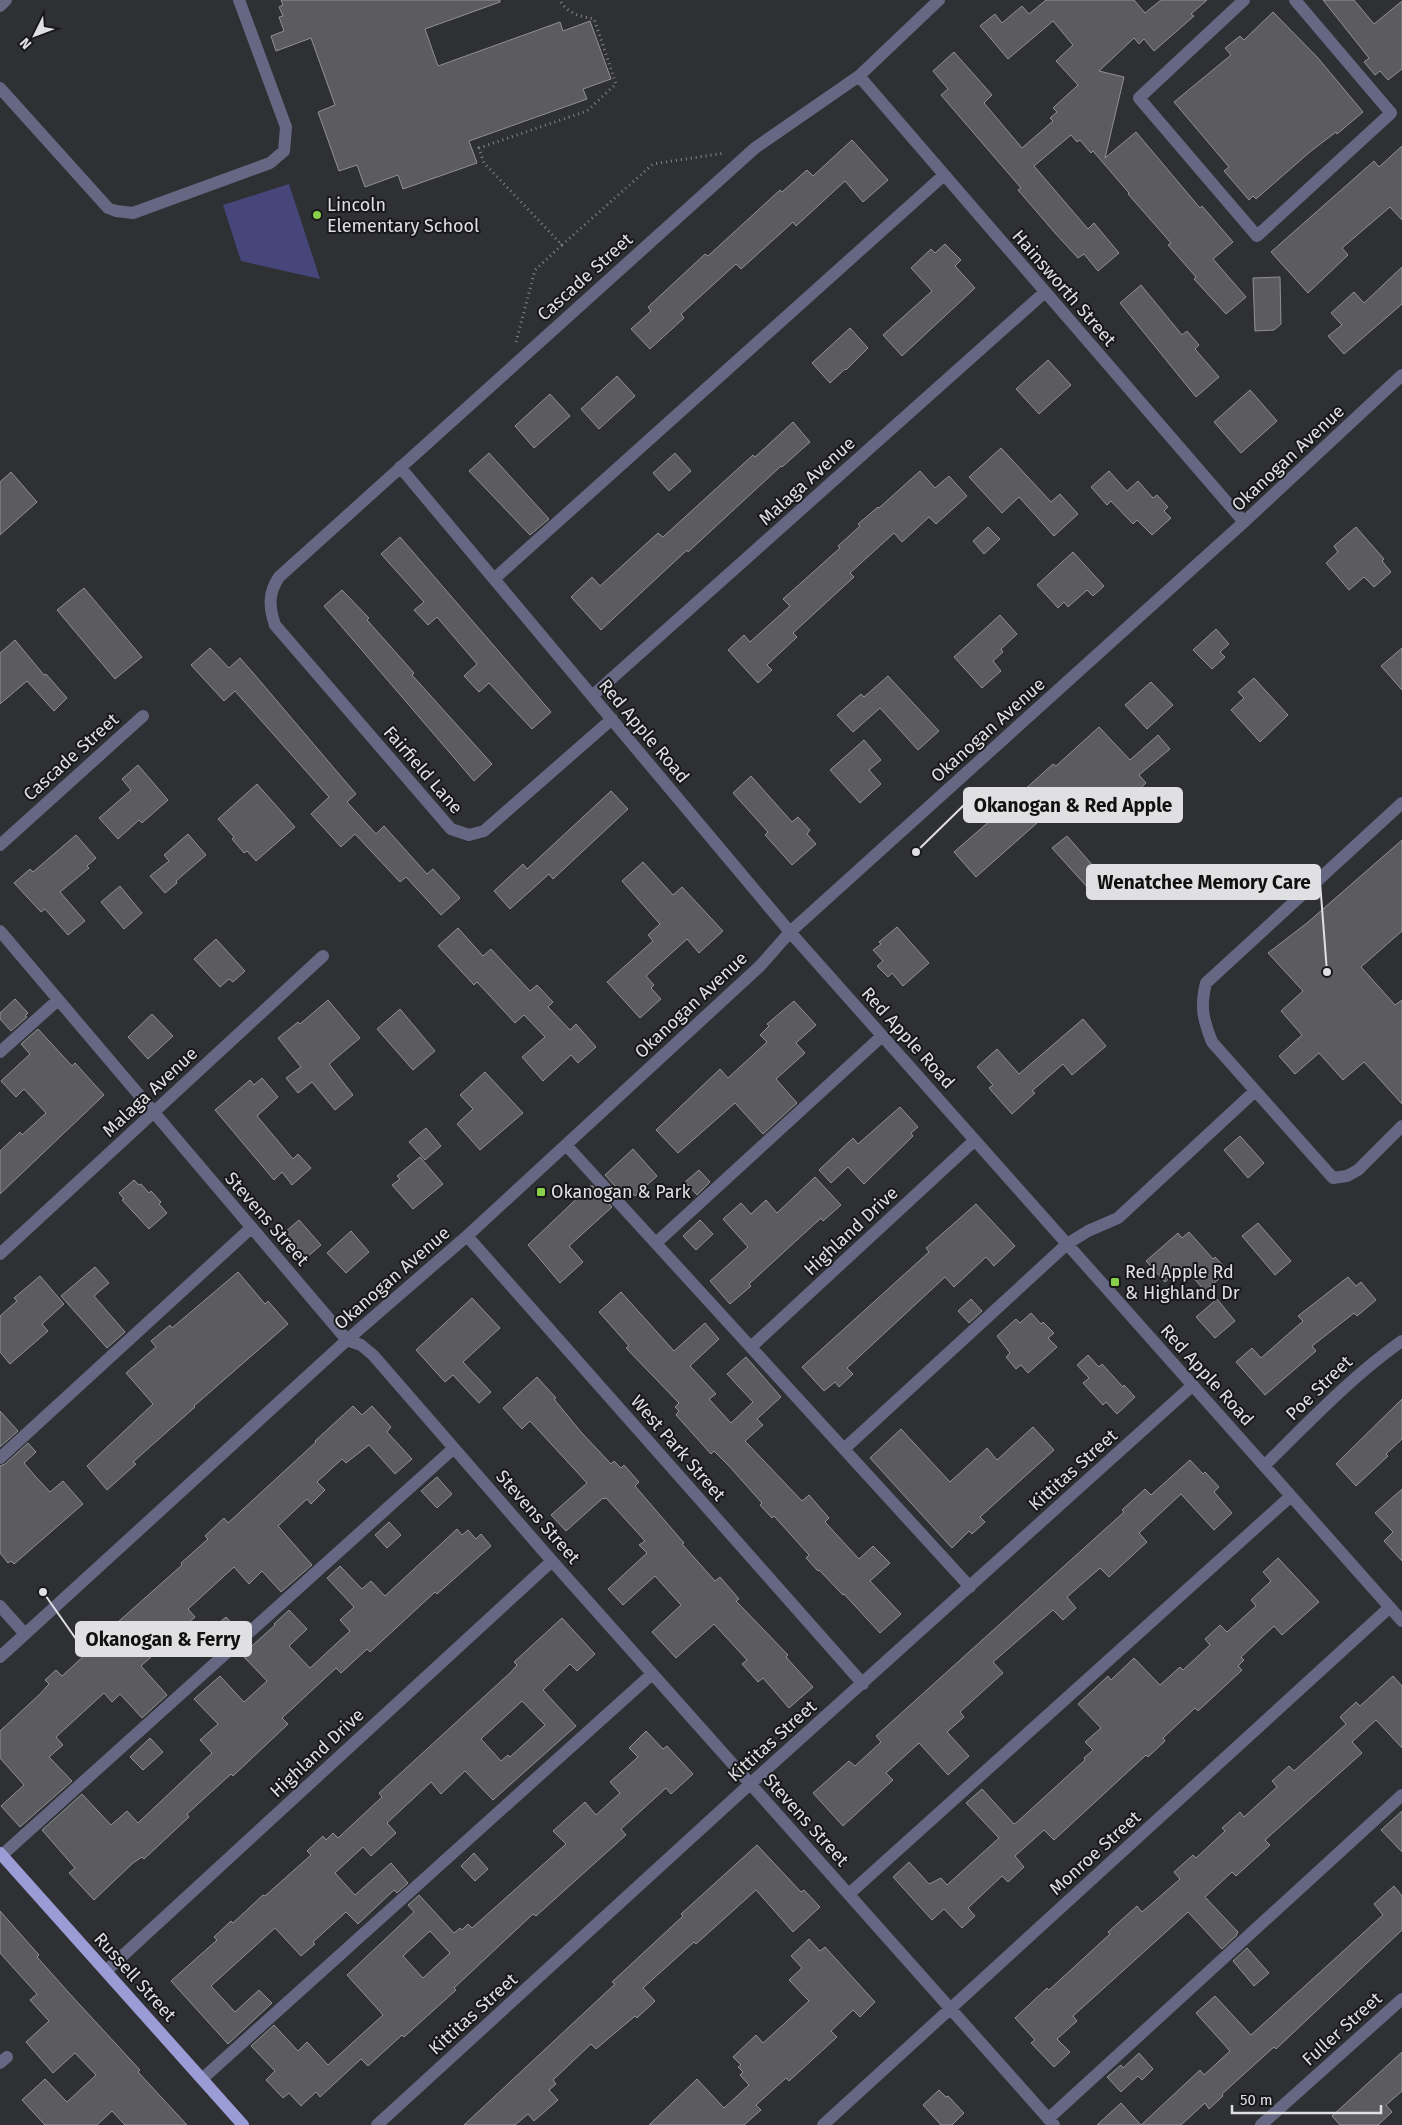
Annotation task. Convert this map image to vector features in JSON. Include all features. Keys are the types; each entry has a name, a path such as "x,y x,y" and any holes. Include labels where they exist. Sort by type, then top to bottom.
{"main road":[{"name":"Russell Street","path":"1,1854 243,2125"}],"street":[{"path":"0,6 6,0"},
{"path":"0,88 108,208 116,212 133,212 270,163 284,151 286,127 239,0"},
{"name":"Cascade Street","path":"270,596 273,586 279,577 755,148 859,76 939,0"},
{"path":"1244,0 1139,98 1257,236 1391,113 1295,0"},
{"name":"Hainsworth Street","path":"859,76 1244,522"},
{"path":"494,579 944,175"},
{"name":"Malaga Avenue","path":"592,696 1045,292"},
{"name":"Okanogan Avenue","path":"0,1657 347,1340 467,1236 760,966 790,932 1244,522 1402,375"},
{"name":"Red Apple Road","path":"400,467 790,932 1402,1621"},
{"name":"Fairfield Lane","path":"270,596 270,609 275,624 450,829 469,835 484,831 612,719"},
{"name":"Cascade Street","path":"0,845 143,716"},
{"path":"1402,803 1206,983 1202,1000 1204,1022 1212,1042 1333,1178 1347,1176 1358,1170 1402,1126"},
{"name":"Stevens Street","path":"0,931 347,1340 361,1345 373,1354 552,1561 1051,2122"},
{"name":"Malaga Avenue","path":"0,1254 324,956"},
{"path":"0,1052 58,1000"},
{"path":"656,1243 882,1036"},
{"path":"844,1449 1067,1244 1088,1231 1118,1218 1255,1091"},
{"name":"Highland Drive","path":"751,1347 975,1140"},
{"path":"566,1144 970,1587"},
{"path":"0,1458 251,1228"},
{"name":"West Park Street","path":"467,1236 862,1684"},
{"name":"Poe Street","path":"1264,1466 1344,1388 1372,1363 1402,1341"},
{"name":"Kittitas Street","path":"377,2125 750,1784 1193,1385"},
{"path":"1,1854 454,1448"},
{"path":"849,1894 1291,1496"},
{"name":"Highland Drive","path":"106,1971 552,1561"},
{"path":"0,1606 25,1634"},
{"name":"Monroe Street","path":"823,2125 1390,1607"},
{"path":"202,2079 652,1674"},
{"path":"1051,2122 1402,1795"},
{"name":"Fuller Street","path":"1261,2125 1402,1999"}],"path":[{"path":"560,0 563,6 575,15 594,19 616,84 587,111 479,148 484,163 562,246"},
{"path":"509,369 535,270 653,164 727,152"}],"shaded area":[{"path":"289,184 320,279 241,261 223,205"}],"building":[{"path":"281,0 500,0 500,2 425,29 438,66 560,22 563,31 590,21 611,79 583,89 587,99 469,141 477,163 403,189 398,175 365,187 357,165 339,171 318,112 335,105 311,38 276,51 271,36 284,31 279,17 283,16 279,7 283,5"},
{"path":"1046,0 1134,0 1145,13 1161,0 1207,0 1191,14 1194,16 1154,51 1144,39 1139,44 1134,38 1099,71 1124,77 1105,158 1136,132 1200,208 1202,206 1233,242 1213,259 1246,297 1226,314 1194,279 1196,277 1168,245 1171,243 1093,151 1091,153 1080,140 1077,142 1071,135 1034,166 1088,229 1094,223 1119,253 1098,271 1084,254 1078,258 1055,233 1018,190 1021,188 941,95 948,89 933,71 954,52 992,95 984,103 1022,148 1053,121 1050,118 1057,112 1053,108 1078,85 1056,61 1073,45 1053,21 1008,59 980,26 995,14 1002,23 1022,6 1029,14"},
{"path":"1323,0 1354,0 1374,24 1402,1 1402,69 1388,80 1380,71 1375,75 1364,62 1369,58"},
{"path":"1273,12 1318,58 1363,112 1337,134 1336,132 1311,151 1256,199 1253,196 1249,200 1224,171 1229,167 1174,102 1231,55 1225,48 1240,36 1244,40"},
{"path":"852,140 888,180 863,202 845,181 796,226 793,222 741,269 736,264 681,314 684,318 650,349 631,329 651,311 648,307 705,254 708,256 780,190 782,192 807,170 813,176"},
{"path":"1402,146 1402,220 1390,207 1342,248 1348,255 1308,293 1271,252 1374,161 1379,167"},
{"path":"945,244 961,260 955,266 975,288 902,356 883,335 932,291 911,268 931,249 935,253"},
{"path":"1402,267 1402,304 1344,354 1328,336 1342,325 1331,313 1354,292 1364,303"},
{"path":"1280,277 1281,324 1274,330 1255,331 1253,278"},
{"path":"1141,285 1182,335 1187,331 1199,345 1195,349 1219,377 1196,397 1120,303"},
{"path":"850,328 868,348 830,383 812,363"},
{"path":"1048,360 1071,385 1039,414 1016,389"},
{"path":"617,376 635,396 599,429 581,409"},
{"path":"1250,390 1277,421 1241,453 1214,422"},
{"path":"550,394 570,416 534,448 515,426"},
{"path":"793,422 810,442 781,466 688,552 687,550 601,630 571,597 592,577 600,586 658,533 663,537 753,455 755,457"},
{"path":"1001,448 1051,502 1060,494 1078,514 1054,536 1019,497 1002,513 969,477"},
{"path":"489,453 549,519 530,535 469,471"},
{"path":"675,453 691,471 669,491 653,473"},
{"path":"920,471 935,488 949,476 967,496 936,524 929,517 902,542 894,533 850,573 854,577 793,633 797,637 767,665 772,670 758,683 728,650 744,635 750,642 790,606 783,599 840,548 838,546 860,526 858,524"},
{"path":"1109,471 1127,491 1138,481 1153,498 1157,495 1168,507 1164,511 1171,518 1152,535 1137,520 1133,524 1111,501 1107,505 1091,487"},
{"path":"11,472 37,502 0,535 0,482"},
{"path":"988,527 1000,539 984,554 973,541"},
{"path":"1356,527 1384,559 1382,561 1391,572 1374,587 1364,577 1349,590 1326,563 1338,552 1334,546"},
{"path":"400,537 551,712 532,729 489,683 479,692 464,676 477,664 437,617 428,625 414,610 424,602 381,554"},
{"path":"1073,552 1104,586 1093,596 1087,590 1068,607 1064,602 1058,608 1037,585"},
{"path":"84,588 142,657 115,679 57,610"},
{"path":"342,590 369,618 367,620 414,673 412,675 492,764 474,781 324,606"},
{"path":"1000,615 1017,634 1001,649 1003,652 993,661 1001,671 982,688 954,657"},
{"path":"1216,629 1229,644 1220,652 1225,657 1212,669 1193,650"},
{"path":"15,640 44,675 46,674 67,698 54,711 27,681 0,704 0,653"},
{"path":"210,648 229,668 240,658 356,794 347,802 376,834 384,826 427,874 433,869 460,898 441,915 406,877 400,882 355,834 341,847 311,814 329,797 235,691 224,701 191,665"},
{"path":"1402,648 1402,690 1381,666"},
{"path":"888,676 939,731 918,750 880,708 853,732 837,715 861,694 864,697"},
{"path":"1254,678 1288,715 1260,742 1231,710 1244,698 1238,692"},
{"path":"1151,682 1173,705 1147,729 1125,705"},
{"path":"1099,727 1130,760 1158,735 1170,749 1139,775 1146,783 1129,799 1122,791 1094,814 1077,794 1059,811 1055,807 976,877 954,852 992,819 990,816 1010,798 1012,801 1053,764 1056,766"},
{"path":"864,740 881,760 869,770 881,784 860,803 830,770"},
{"path":"138,765 168,800 142,823 139,820 118,839 99,818 131,790 122,779"},
{"path":"751,776 792,822 798,817 810,830 807,834 816,844 792,865 765,835 768,832 733,793"},
{"path":"257,784 295,827 256,861 247,851 244,853 232,839 234,837 218,819"},
{"path":"611,791 628,809 553,879 549,874 510,909 494,891 523,864 527,869"},
{"path":"188,834 206,855 165,893 150,876 169,861 164,855"},
{"path":"76,835 96,858 87,866 89,868 60,892 85,921 68,935 45,909 41,912 14,883 30,869 33,872"},
{"path":"1067,836 1102,876 1088,888 1052,848"},
{"path":"1402,840 1402,931 1361,967 1395,1005 1402,1000 1402,1104 1364,1062 1343,1080 1319,1053 1295,1074 1279,1056 1302,1035 1281,1011 1303,991 1268,953 1307,923"},
{"path":"643,862 673,895 682,887 723,931 699,953 687,939 646,976 654,985 651,988 661,999 640,1018 607,982 653,941 648,935 660,924 622,881"},
{"path":"120,886 142,913 124,929 101,902"},
{"path":"897,927 929,963 903,986 892,973 888,977 877,966 883,961 873,950 881,944 879,942"},
{"path":"458,928 483,956 491,949 530,991 537,985 553,1002 548,1007 570,1030 576,1024 596,1047 578,1063 571,1055 543,1081 522,1057 545,1037 524,1015 515,1023 477,982 474,985 438,946"},
{"path":"216,939 245,971 233,982 229,979 220,987 194,959"},
{"path":"15,999 28,1013 25,1016 27,1017 11,1031 0,1019 0,1013"},
{"path":"328,1000 360,1038 329,1064 353,1095 335,1110 312,1082 298,1093 286,1078 301,1067 278,1038 298,1022 300,1024"},
{"path":"794,1001 816,1025 796,1043 805,1053 776,1079 797,1103 763,1134 735,1103 678,1153 656,1130 720,1069 728,1078 767,1042 760,1035 769,1026 767,1024"},
{"path":"400,1009 435,1051 413,1070 377,1029"},
{"path":"152,1014 173,1036 148,1059 128,1037"},
{"path":"1083,1019 1106,1046 1072,1075 1063,1064 1032,1091 1035,1093 1012,1114 989,1088 993,1085 977,1067 997,1049 1019,1074"},
{"path":"38,1029 72,1066 75,1063 104,1095 0,1194 0,1151 20,1132 22,1135 46,1113 24,1089 16,1097 1,1081 30,1054 21,1044"},
{"path":"485,1072 523,1113 480,1150 457,1124 473,1109 460,1095"},
{"path":"262,1078 278,1097 257,1116 293,1159 298,1154 311,1168 292,1185 282,1172 274,1180 215,1110 250,1080 254,1085"},
{"path":"900,1107 918,1127 911,1133 913,1136 864,1184 848,1167 831,1183 819,1170 853,1138 858,1144"},
{"path":"426,1128 441,1146 425,1160 409,1142"},
{"path":"1240,1136 1264,1163 1248,1178 1224,1150"},
{"path":"633,1149 657,1176 635,1196 630,1191 624,1196 605,1175"},
{"path":"420,1157 443,1184 413,1209 392,1185 400,1179 397,1176"},
{"path":"699,1170 710,1182 697,1195 685,1182"},
{"path":"815,1177 841,1205 823,1221 821,1218 730,1304 710,1281 748,1247 723,1219 741,1203 751,1214 766,1200 777,1213"},
{"path":"134,1180 139,1185 141,1184 149,1193 151,1191 161,1202 159,1204 167,1213 149,1229 122,1200 124,1199 119,1193"},
{"path":"590,1186 593,1186 612,1207 569,1246 583,1262 560,1283 528,1245"},
{"path":"976,1204 1015,1246 994,1266 986,1257 954,1287 945,1277 847,1368 853,1374 839,1387 835,1382 824,1391 802,1367 929,1252 926,1248"},
{"path":"299,1220 321,1245 306,1258 284,1233"},
{"path":"700,1220 713,1234 696,1250 683,1236"},
{"path":"1258,1223 1291,1261 1275,1275 1242,1236"},
{"path":"351,1231 369,1252 346,1273 327,1253"},
{"path":"1189,1232 1213,1259 1215,1257 1228,1271 1205,1291 1183,1266 1165,1282 1146,1261 1178,1233 1182,1238"},
{"path":"95,1267 109,1283 94,1296 125,1332 107,1348 61,1296"},
{"path":"238,1272 265,1304 268,1301 288,1324 194,1406 133,1462 136,1464 107,1490 87,1466 153,1404 126,1373 156,1347 151,1341 170,1325 172,1328"},
{"path":"40,1276 64,1304 42,1324 48,1331 10,1364 0,1352 0,1316 17,1301 14,1298"},
{"path":"1348,1277 1356,1286 1361,1282 1376,1300 1357,1316 1354,1313 1312,1346 1316,1351 1265,1395 1236,1362 1252,1348 1261,1358 1303,1321 1298,1316"},
{"path":"621,1292 674,1351 705,1323 719,1339 690,1366 716,1394 709,1399 731,1423 753,1402 727,1374 746,1357 781,1397 757,1419 763,1425 745,1441 802,1501 809,1495 829,1518 825,1522 859,1559 873,1546 890,1563 870,1581 901,1614 880,1633 844,1594 806,1558 809,1555 774,1516 772,1518 760,1505 762,1503 729,1466 714,1451 711,1454 676,1415 679,1411 675,1407 679,1403 626,1348 629,1346 599,1312"},
{"path":"472,1298 500,1328 463,1362 491,1392 479,1403 453,1375 445,1382 416,1350"},
{"path":"971,1299 982,1311 969,1323 958,1311"},
{"path":"1217,1299 1235,1321 1215,1338 1196,1317"},
{"path":"1031,1313 1041,1324 1043,1322 1054,1333 1048,1338 1057,1347 1028,1373 1021,1365 1016,1369 1006,1357 1010,1353 997,1336 1016,1319 1020,1323"},
{"path":"1088,1355 1099,1367 1102,1364 1135,1397 1117,1414 1106,1402 1103,1405 1083,1383 1089,1378 1077,1365"},
{"path":"537,1377 556,1398 554,1399 581,1432 611,1464 614,1461 621,1468 624,1465 639,1482 635,1486 684,1543 682,1544 715,1581 720,1577 739,1599 736,1601 788,1655 786,1657 813,1687 789,1708 763,1678 758,1682 742,1664 747,1660 714,1624 676,1658 652,1632 681,1605 655,1576 623,1605 608,1589 647,1553 639,1545 645,1541 606,1498 603,1498 566,1531 551,1515 587,1483 530,1421 522,1429 503,1408"},
{"path":"1402,1399 1402,1439 1386,1454 1388,1456 1356,1486 1336,1464"},
{"path":"353,1406 362,1415 372,1406 391,1427 387,1432 412,1459 395,1474 369,1445 346,1463 342,1459 317,1482 325,1490 311,1504 307,1499 278,1526 312,1565 281,1592 262,1571 249,1584 234,1567 188,1609 195,1617 141,1666 167,1695 142,1718 120,1694 112,1702 104,1693 56,1737 63,1745 49,1757 72,1781 20,1827 1,1806 24,1785 0,1758 0,1731 49,1684 45,1680 56,1670 62,1676 110,1632 109,1630 182,1565 181,1563 208,1539 205,1536 224,1518 228,1523"},
{"path":"0,1411 18,1431 0,1447"},
{"path":"1033,1427 1054,1450 980,1517 985,1522 972,1534 969,1531 952,1548 870,1458 901,1429 950,1482 987,1448 997,1460"},
{"path":"28,1443 36,1452 24,1463 35,1476 50,1492 63,1481 83,1504 14,1564 11,1561 8,1563 0,1553 0,1466 5,1464"},
{"path":"1190,1460 1219,1487 1214,1492 1232,1513 1214,1530 1181,1494 1139,1533 1147,1542 1109,1577 1100,1568 1067,1597 1076,1608 1063,1620 1053,1610 993,1662 1003,1673 960,1712 964,1717 947,1732 969,1756 948,1775 919,1743 886,1773 893,1780 843,1826 813,1793 849,1761 855,1766 881,1742 876,1736 1124,1512 1122,1510 1145,1489 1151,1495"},
{"path":"437,1477 452,1494 437,1508 421,1491"},
{"path":"1402,1489 1402,1561 1384,1541 1393,1532 1375,1513"},
{"path":"389,1522 401,1535 387,1548 375,1535"},
{"path":"457,1529 462,1535 468,1530 476,1539 481,1534 491,1546 437,1594 435,1592 370,1652 367,1649 341,1673 336,1668 282,1718 288,1724 233,1776 231,1774 187,1814 189,1817 144,1859 142,1857 133,1863 94,1900 69,1873 75,1868 42,1830 82,1794 111,1825 127,1811 138,1823 212,1753 200,1740 218,1724 194,1699 220,1676 244,1702 267,1681 242,1655 289,1610 307,1629 289,1646 310,1668 350,1631 340,1620 354,1607 327,1578 340,1566 362,1589 371,1581 385,1596"},
{"path":"1278,1558 1319,1602 1282,1635 1274,1626 1241,1657 1244,1660 1238,1666 1242,1670 1198,1711 1195,1708 1163,1738 1165,1741 1148,1757 1146,1755 1054,1840 1044,1830 1015,1856 1024,1867 1008,1882 1002,1876 968,1908 975,1916 962,1928 944,1909 932,1920 893,1877 909,1862 929,1884 941,1878 947,1885 999,1838 966,1803 982,1789 1014,1824 1016,1823 1085,1760 1084,1758 1093,1750 1085,1742 1101,1728 1078,1704 1108,1676 1111,1680 1134,1658 1160,1685 1180,1667 1183,1670 1210,1645 1205,1639 1220,1625 1227,1632 1256,1606 1251,1600 1271,1581 1263,1572"},
{"path":"226,1617 239,1631 227,1641 214,1627"},
{"path":"562,1618 595,1654 577,1671 570,1664 543,1690 576,1726 493,1800 465,1771 441,1794 431,1782 387,1823 396,1833 371,1856 363,1847 335,1873 355,1895 391,1863 408,1883 397,1893 394,1890 358,1924 346,1912 313,1942 315,1944 301,1956 275,1928 211,1986 235,2012 259,1990 272,2003 228,2044 171,1981 217,1940 214,1937 231,1921 233,1923 311,1855 307,1851 323,1836 326,1840 333,1833 338,1838 382,1797 379,1793 511,1672 517,1665 514,1662","holes":["522,1701 545,1725 510,1757 508,1755 501,1761 481,1739"]},
{"path":"1393,1676 1402,1686 1402,1748 1376,1720 1352,1742 1362,1753 1265,1840 1270,1845 1236,1876 1232,1872 1205,1897 1238,1932 1236,1936 1222,1949 1188,1912 1073,2016 1077,2021 1057,2039 1070,2052 1054,2067 1031,2043 1035,2040 1015,2018 1047,1988 1049,1990 1110,1934 1108,1932 1137,1906 1142,1912 1180,1879 1174,1872 1193,1855 1196,1858 1225,1831 1222,1828 1240,1812 1244,1817 1277,1787 1272,1781 1289,1766 1294,1771 1346,1724 1340,1717 1356,1702 1360,1706"},
{"path":"646,1731 663,1749 667,1746 693,1774 671,1794 666,1788 621,1829 626,1835 536,1916 533,1914 454,1988 456,1990 404,2037 402,2035 368,2066 361,2059 320,2097 316,2092 301,2106 289,2093 283,2098 266,2080 275,2071 251,2046 274,2025 298,2051 307,2042 328,2065 383,2015 347,1975 414,1912 408,1905 419,1895 454,1933 460,1928 462,1930 468,1924 472,1928 566,1844 553,1831 585,1802 596,1815 620,1793 610,1782 638,1757 629,1748","holes":["430,1931 450,1953 423,1978 403,1956"]},
{"path":"150,1738 163,1752 143,1770 130,1757"},
{"path":"1402,1811 1402,1852 1381,1830"},
{"path":"757,1845 801,1892 804,1890 820,1907 793,1932 756,1890 643,1988 655,2001 637,2018 635,2016 596,2049 591,2044 553,2080 556,2084 549,2090 558,2100 534,2121 528,2114 515,2125 464,2125 615,1984 612,1982 683,1916 681,1914"},
{"path":"474,1853 488,1869 475,1881 461,1866"},
{"path":"1394,1886 1402,1896 1402,1930 1276,2049 1274,2047 1222,2094 1223,2096 1209,2109 1205,2103 1181,2125 1141,2125 1200,2070 1204,2075 1230,2051 1196,2013 1215,1996 1251,2035 1383,1915 1374,1904"},
{"path":"0,1911 39,1955 37,1957 140,2070 138,2072 187,2125 125,2125 112,2111 97,2125 45,2125 22,2100 45,2079 67,2102 96,2075 75,2053 53,2073 26,2042 49,2021 30,2000 37,1994 0,1953"},
{"path":"809,1939 820,1951 825,1947 875,2002 860,2017 853,2010 831,2031 837,2037 789,2081 786,2078 756,2105 761,2110 744,2125 649,2125 697,2079 724,2108 749,2085 740,2075 743,2072 738,2067 741,2065 733,2057 756,2035 763,2043 809,2001 789,1980 802,1968 791,1956"},
{"path":"1247,1948 1269,1973 1254,1986 1233,1961"},
{"path":"1402,2052 1402,2091 1386,2105 1392,2112 1378,2125 1340,2125 1332,2116"},
{"path":"1139,2053 1153,2069 1142,2080 1138,2076 1121,2092 1107,2077 1121,2065 1123,2068"},
{"path":"939,2090 946,2097 948,2096 964,2113 952,2125 941,2125 923,2105"},
{"path":"1121,2103 1141,2125 1097,2125"}],"place":[{"name":"Lincoln Elementary School","path":"317,215"},
{"name":"Okanogan & Red Apple","path":"916,852"},
{"name":"Wenatchee Memory Care","path":"1327,972"},
{"name":"Okanogan & Park","path":"541,1192"},
{"name":"Red Apple Rd & Highland Dr","path":"1115,1282"},
{"name":"Okanogan & Ferry","path":"43,1592"}]}
